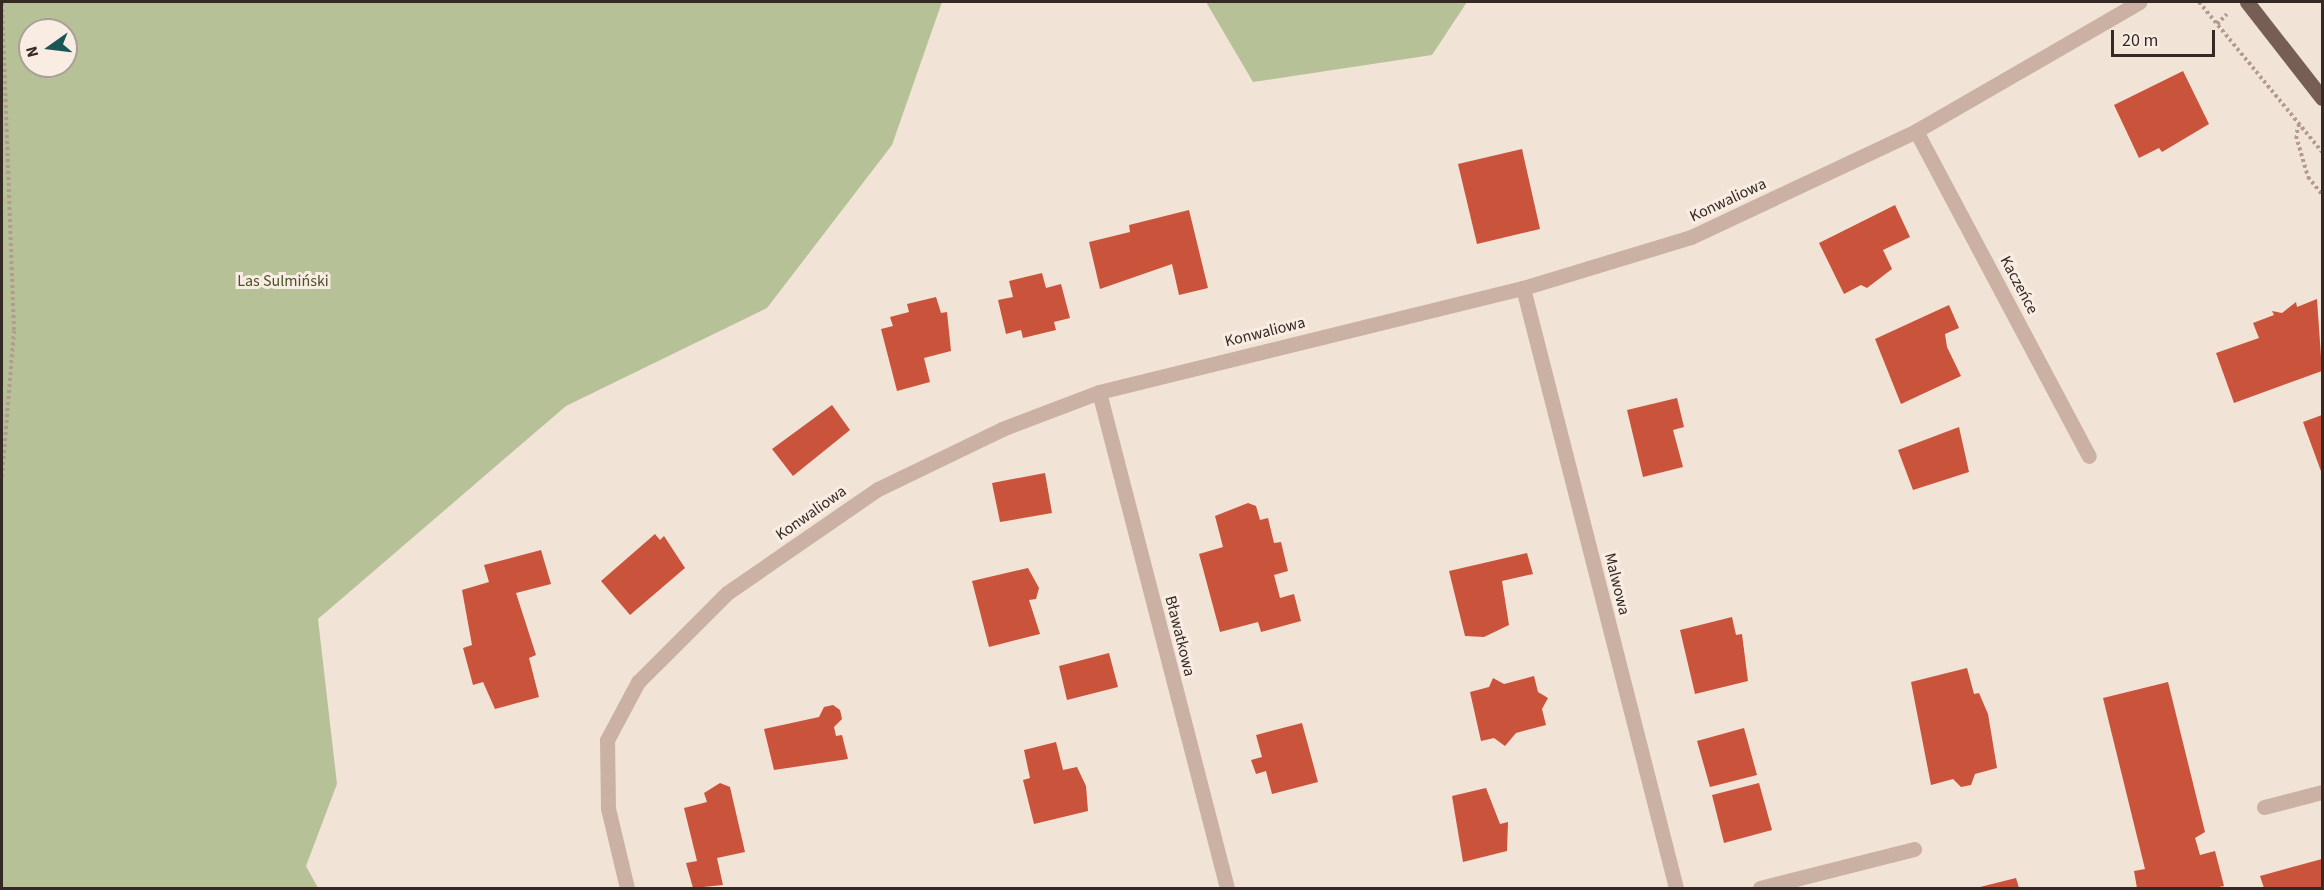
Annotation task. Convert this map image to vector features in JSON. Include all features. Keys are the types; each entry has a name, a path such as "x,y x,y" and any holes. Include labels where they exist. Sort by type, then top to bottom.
{"main road":[{"path":"2247,2 2322,98"}],"street":[{"name":"Konwaliowa","path":"627,888 608,808 607,740 638,682 727,593 878,489 1002,429 1099,392 1523,288 1691,237 1916,131 2139,2"},
{"name":"Kaczeńce","path":"1916,131 2089,456"},
{"name":"Malwowa","path":"1523,288 1676,888"},
{"name":"Bławatkowa","path":"1099,392 1227,888"},
{"path":"2264,807 2322,792"},
{"path":"1760,888 1914,849"}],"path":[{"path":"2,2 14,330 2,477"},
{"path":"2199,2 2322,152"},
{"path":"2299,123 2296,136 2308,177 2322,194"}],"green space":[{"name":"Las Sulmiński","path":"2,2 942,2 892,145 767,308 566,406 318,619 337,784 306,866 318,888 2,888"},
{"path":"1206,2 1467,2 1432,55 1253,82"}],"building":[{"path":"2183,71 2209,124 2162,152 2159,148 2139,158 2114,105"},
{"path":"1522,149 1540,229 1477,244 1458,164"},
{"path":"1895,205 1910,237 1883,250 1892,269 1867,288 1861,285 1844,294 1819,243"},
{"path":"1189,210 1208,288 1179,295 1172,264 1100,289 1089,242 1130,232 1129,225"},
{"path":"1042,273 1046,288 1061,284 1070,318 1054,322 1056,330 1023,338 1021,330 1006,334 998,300 1013,297 1009,281"},
{"path":"936,297 941,313 947,312 951,351 924,358 930,382 897,391 881,329 893,326 890,317 909,312 907,304"},
{"path":"2317,299 2322,371 2234,403 2216,353 2259,338 2253,323 2274,315 2272,311 2282,313 2296,302 2297,307"},
{"path":"1949,305 1959,328 1945,334 1947,347 1961,376 1901,404 1875,339"},
{"path":"1677,398 1684,427 1673,430 1683,467 1643,477 1627,410"},
{"path":"832,405 850,430 793,476 772,449"},
{"path":"2322,415 2322,474 2303,422"},
{"path":"1959,427 1969,472 1913,490 1898,450"},
{"path":"1045,473 1052,513 1000,522 992,483"},
{"path":"1248,503 1256,506 1260,520 1268,518 1274,543 1281,542 1288,571 1274,575 1280,598 1294,594 1301,621 1261,632 1258,622 1220,632 1199,554 1223,547 1215,516"},
{"path":"655,534 660,540 664,536 685,568 630,615 601,581"},
{"path":"541,550 551,584 516,593 536,655 529,658 539,697 495,709 483,682 473,685 463,648 472,645 462,590 489,582 484,565"},
{"path":"1527,553 1533,574 1502,581 1509,625 1484,637 1465,636 1449,571"},
{"path":"1028,568 1039,588 1036,599 1029,600 1040,634 989,647 972,581"},
{"path":"1732,617 1736,635 1742,634 1748,681 1695,694 1680,630"},
{"path":"1109,653 1118,687 1067,700 1059,666"},
{"path":"1967,668 1974,694 1979,693 1988,714 1997,768 1975,774 1971,785 1961,787 1953,779 1931,785 1911,682"},
{"path":"1534,676 1538,692 1548,698 1542,709 1546,725 1516,733 1505,746 1494,738 1481,741 1470,692 1489,687 1493,678 1504,684"},
{"path":"2168,682 2205,832 2195,838 2200,855 2215,851 2224,886 2137,888 2134,871 2145,869 2103,698"},
{"path":"833,705 840,710 842,719 834,727 836,736 842,735 848,759 774,770 764,729 819,717 824,707"},
{"path":"1302,723 1318,782 1272,794 1266,771 1256,774 1251,760 1262,757 1256,735"},
{"path":"1744,728 1757,775 1710,787 1697,741"},
{"path":"1056,742 1063,770 1077,767 1086,786 1088,811 1034,824 1023,780 1030,778 1024,750"},
{"path":"720,783 730,787 745,852 717,858 723,885 693,888 686,863 697,861 684,808 707,802 704,793"},
{"path":"1759,783 1772,830 1724,843 1712,795"},
{"path":"1486,788 1500,824 1508,822 1507,851 1463,862 1452,796"},
{"path":"2322,859 2322,888 2264,888 2260,876"},
{"path":"2016,878 2019,888 1976,888"}]}
